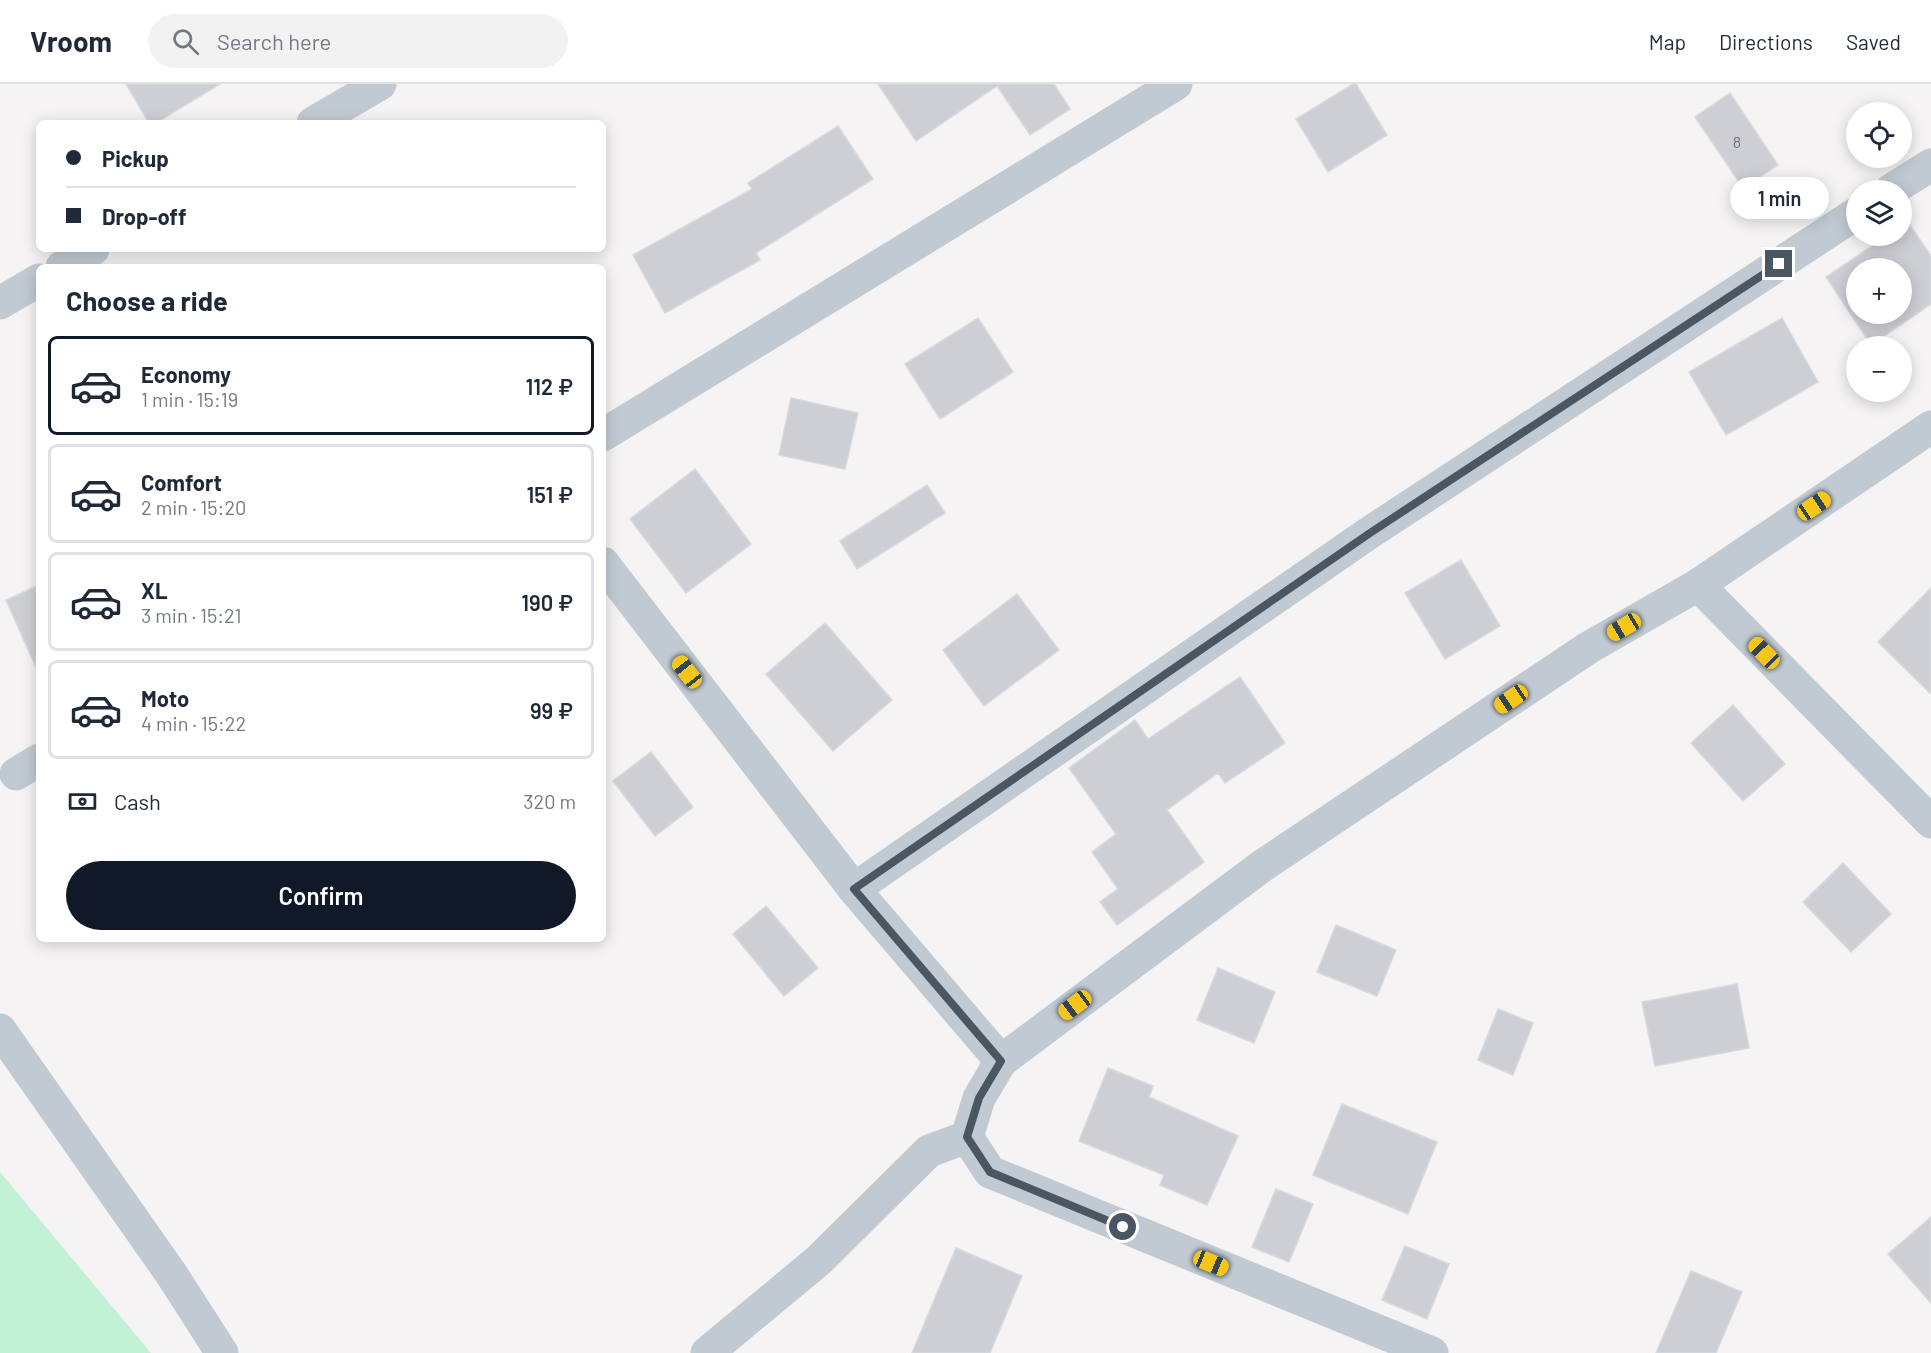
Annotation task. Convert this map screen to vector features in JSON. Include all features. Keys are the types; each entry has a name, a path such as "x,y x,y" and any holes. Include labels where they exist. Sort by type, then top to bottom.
{"street":[{"path":"317,120 380,84"},
{"path":"606,433 1176,84"},
{"path":"1908,180 1931,165"},
{"path":"854,889 1370,533 1846,220"},
{"path":"67,264 88,252"},
{"path":"0,303 36,282"},
{"path":"967,1137 979,1098 1001,1061 1262,866 1588,648 1698,585 1931,427"},
{"path":"606,567 854,889 1001,1061"},
{"path":"1698,585 1931,822"},
{"path":"0,1030 172,1275 222,1353"},
{"path":"707,1353 819,1260 929,1151 967,1137"},
{"path":"967,1137 990,1172 1432,1353"}],"green space":[{"path":"0,1172 151,1353 0,1353"}],"building":[{"path":"126,84 220,84 161,120 147,120"},
{"path":"878,84 1054,84 1070,109 1030,135 997,86 916,141"},
{"path":"1356,84 1387,135 1328,172 1296,119"},
{"path":"1730,93 1778,165 1743,188 1695,117"},
{"path":"838,126 873,179 756,253 760,260 665,313 633,255 752,189 748,183"},
{"path":"1912,228 1931,256 1931,304 1912,317 1912,258 1854,258 1872,246 1912,246"},
{"path":"1846,264 1846,307 1826,277"},
{"path":"978,318 1013,372 940,419 905,364"},
{"path":"1782,318 1818,382 1726,435 1689,372"},
{"path":"1857,324 1902,324 1884,336 1865,336"},
{"path":"791,398 858,413 845,469 779,455"},
{"path":"695,469 751,544 686,593 630,519"},
{"path":"927,485 945,513 857,569 840,541"},
{"path":"1461,560 1500,626 1445,659 1405,593"},
{"path":"36,586 36,667 6,600"},
{"path":"1931,588 1931,694 1878,642"},
{"path":"1017,594 1059,650 984,706 943,650"},
{"path":"825,623 892,700 833,751 766,674"},
{"path":"1240,677 1285,743 1225,783 1218,773 1167,810 1204,862 1117,925 1100,902 1118,889 1092,852 1116,834 1069,768 1135,720 1148,739"},
{"path":"1733,705 1785,764 1743,801 1691,743"},
{"path":"651,752 693,807 655,836 613,781"},
{"path":"1843,863 1891,914 1851,952 1803,902"},
{"path":"766,906 818,968 784,996 733,934"},
{"path":"1336,925 1396,950 1377,996 1317,972"},
{"path":"1218,968 1275,992 1254,1043 1197,1020"},
{"path":"1737,984 1749,1048 1655,1066 1642,1002"},
{"path":"1498,1009 1533,1023 1513,1075 1478,1060"},
{"path":"1108,1068 1153,1086 1149,1097 1238,1136 1207,1205 1160,1185 1164,1175 1079,1141"},
{"path":"1342,1104 1437,1142 1408,1214 1313,1175"},
{"path":"1276,1189 1313,1204 1289,1262 1252,1247"},
{"path":"1931,1217 1931,1303 1888,1254"},
{"path":"1405,1246 1449,1264 1427,1319 1382,1300"},
{"path":"956,1248 1022,1276 990,1353 912,1353"},
{"path":"1691,1271 1742,1292 1716,1353 1656,1353"}],"route":[{"path":"1123,1227 990,1172 967,1137 979,1098 1001,1061 854,889 1370,533 1779,264"}]}
